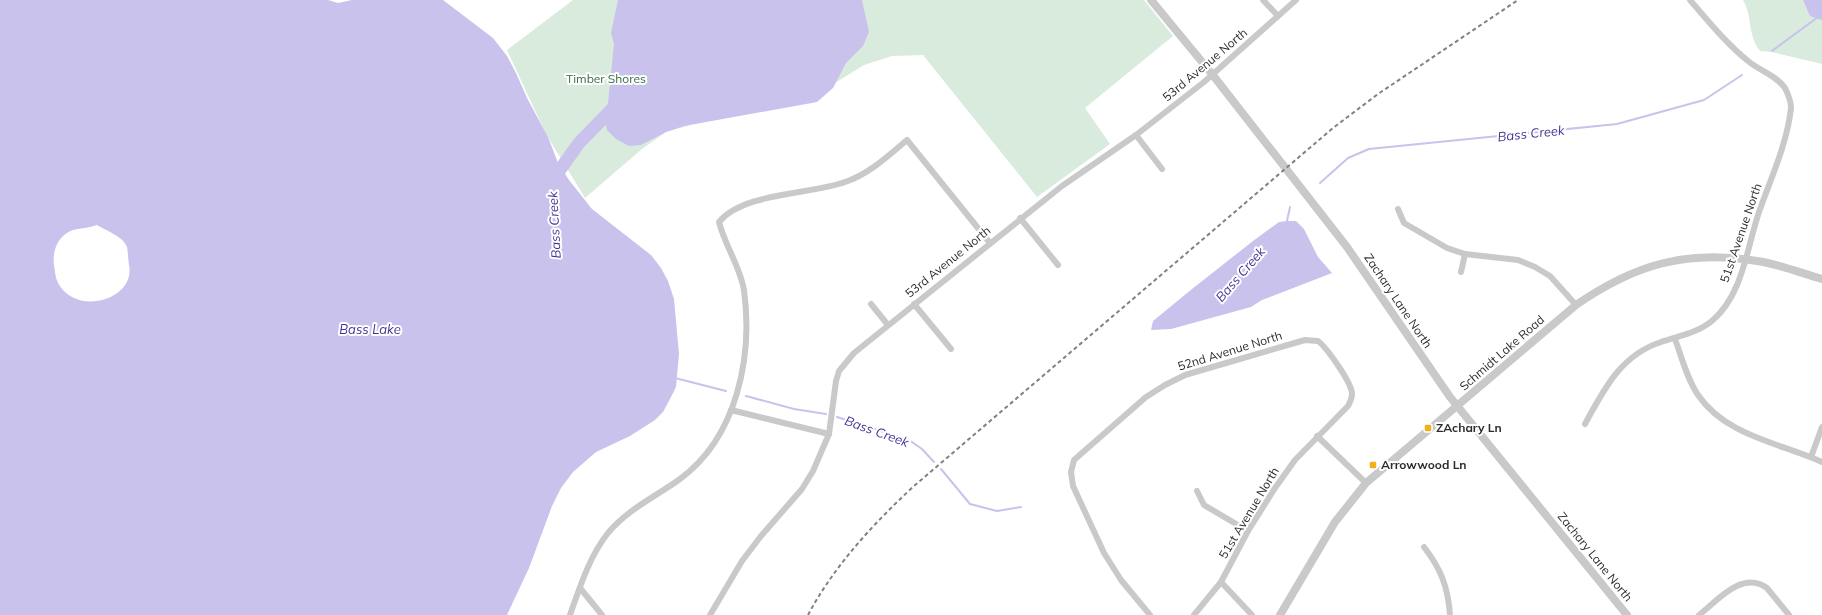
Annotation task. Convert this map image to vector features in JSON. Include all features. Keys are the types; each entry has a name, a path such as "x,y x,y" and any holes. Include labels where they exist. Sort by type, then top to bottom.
{"street":[{"name":"Zachary Lane North","path":"1150,0 1212,74 1347,247 1458,407 1627,615"},
{"path":"1263,0 1278,16"},
{"name":"53rd Avenue North","path":"710,615 724,589 742,561 761,536 802,489 813,471 829,434 836,381 839,372 854,353 1020,218 1062,186 1136,135 1212,74 1296,0"},
{"name":"51st Avenue North","path":"1585,424 1602,392 1621,366 1632,356 1661,342 1675,339 1701,328 1723,309 1731,296 1745,260 1752,233 1781,151 1791,107 1789,98 1778,80 1739,53 1690,0"},
{"path":"1136,135 1162,169"},
{"path":"570,615 589,565 608,533 634,508 681,478 696,465 710,449 731,410 738,392 746,335 746,314 743,283 730,249 722,235 719,222 725,215 761,200 794,192 831,187 846,182 864,174 908,140 990,243"},
{"path":"1398,209 1404,223 1447,248 1465,254 1518,260 1535,267 1550,276 1576,305"},
{"path":"1020,218 1058,265"},
{"path":"1461,272 1465,254"},
{"name":"Schmidt Lake Road","path":"1280,615 1335,522 1366,483 1400,452 1458,407 1576,305 1618,279 1650,266 1677,260 1704,257 1745,260 1784,267 1822,279"},
{"path":"871,304 888,325"},
{"path":"914,304 951,349"},
{"path":"1675,339 1698,394 1718,418 1744,433 1822,462"},
{"name":"52nd Avenue North","path":"1150,615 1121,580 1104,553 1073,486 1071,472 1074,460 1146,397 1185,375 1311,340 1318,341 1326,348 1351,387"},
{"name":"51st Avenue North","path":"1194,615 1221,582 1248,531 1275,488 1295,460 1348,406 1351,400 1351,387"},
{"path":"731,410 829,434"},
{"path":"1811,457 1822,427"},
{"path":"1317,436 1366,483"},
{"path":"1197,491 1204,505 1248,531"},
{"path":"1424,547 1441,572 1449,599 1450,615"},
{"path":"1221,582 1252,615"},
{"path":"1699,615 1732,588 1749,583 1763,586 1789,615"},
{"path":"580,588 602,615"}],"green space":[{"name":"Timber Shores","path":"573,0 1144,0 1173,36 1085,108 1110,144 1037,197 923,55 892,56 864,65 835,83 819,100 694,124 666,132 642,149 585,198 546,134 507,50"},
{"path":"1743,0 1822,0 1822,64 1772,52 1760,51 1753,38 1748,13"}],"water":[{"name":"Bass Lake","path":"0,0 328,0 338,3 352,0 443,0 493,38 507,56 548,137 558,163 569,180 592,209 651,255 661,268 668,281 674,299 679,354 676,387 663,412 655,420 630,436 596,452 573,472 561,488 552,506 529,568 507,615 0,615","holes":["97,225 114,234 125,243 128,251 129,277 123,287 114,295 103,300 90,301 78,299 67,293 58,283 54,265 55,249 63,236 68,232"]},
{"path":"618,0 862,0 869,32 863,46 846,63 833,88 817,102 684,126 666,132 641,145 629,146 616,139 607,130 603,112 608,104 614,44 611,33"},
{"path":"1803,0 1822,0 1822,20 1810,16"},
{"path":"1296,221 1304,229 1318,257 1332,273 1262,300 1251,307 1171,329 1151,330 1153,321 1192,289 1279,222"}],"waterway":[{"name":"Bass Creek","path":"1772,51 1822,14"},
{"name":"Bass Creek","path":"1320,183 1348,158 1369,149 1617,124 1704,100 1742,75"},
{"name":"Bass Creek","path":"552,181 579,143 616,105"},
{"name":"Bass Creek","path":"1287,221 1290,207"},
{"name":"Bass Creek","path":"675,378 726,391"},
{"name":"Bass Creek","path":"746,396 794,409 826,414"},
{"name":"Bass Creek","path":"837,417 909,440 922,449 934,462"},
{"name":"Bass Creek","path":"941,469 970,504 997,511 1021,507"}],"railway":[{"path":"808,615 818,597 855,546 914,486 1333,128 1378,94 1518,0"}],"place":[{"name":"ZAchary Ln","path":"1428,428"},
{"name":"Arrowwood Ln","path":"1373,465"}]}
